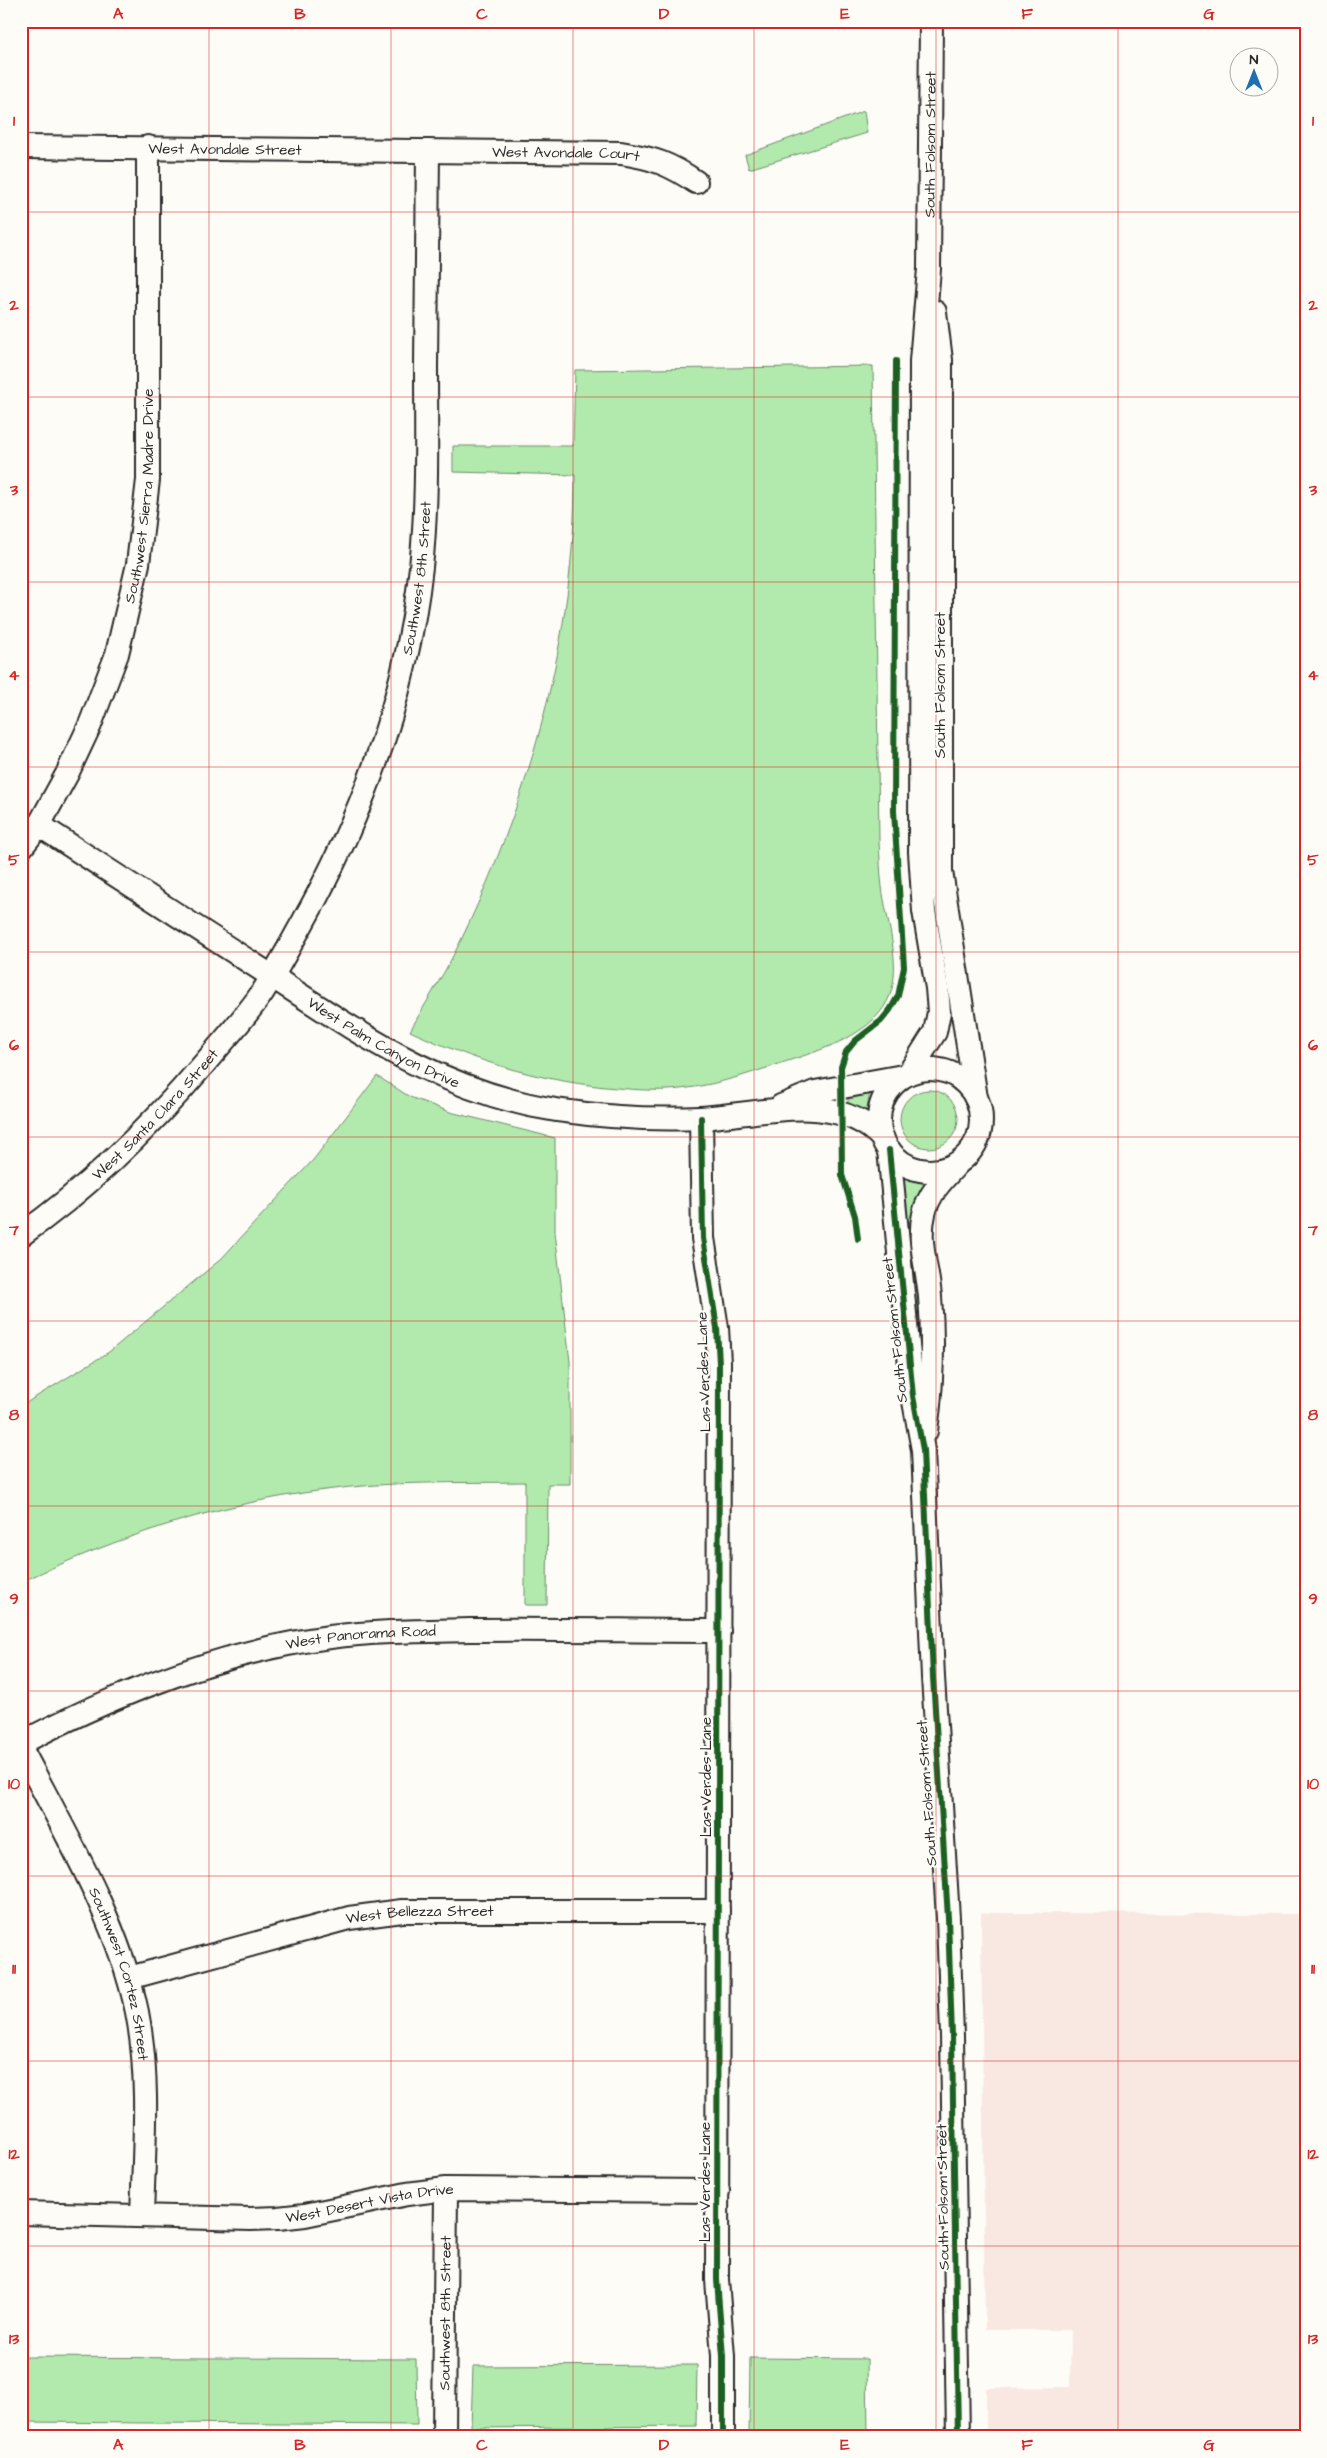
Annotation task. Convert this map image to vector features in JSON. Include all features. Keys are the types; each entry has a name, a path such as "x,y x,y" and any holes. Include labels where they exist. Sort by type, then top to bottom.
{"street":[{"name":"South Folsom Street","path":"906,1074 935,1032 939,1012 938,988 924,911 920,852 921,361 930,269 931,21"},
{"name":"West Avondale Street","path":"21,147 428,151"},
{"name":"Southwest Sierra Madre Drive","path":"21,848 39,825 67,774 108,679 124,627 138,564 148,480 148,148"},
{"name":"West Avondale Court","path":"428,151 621,153 648,157 673,166 696,182"},
{"name":"Southwest 8th Street","path":"272,976 331,871 366,792 387,730 404,666 421,570 426,515 428,151"},
{"name":"South Folsom Street","path":"930,269 941,360 941,871 976,1098"},
{"name":"West Palm Canyon Drive","path":"39,825 372,1042 435,1075 504,1098 554,1110 627,1119 701,1118 775,1108 842,1113 873,1128 886,1145"},
{"name":"West Santa Clara Street","path":"21,1235 86,1185 160,1114 259,996 272,976"},
{"path":"924,1069 940,1070 955,1075 967,1085 976,1098 981,1115 979,1133 972,1148 960,1161 946,1168 922,1169 900,1161 886,1145 879,1126 879,1111 884,1097 892,1085 906,1074 924,1069"},
{"name":"West Palm Canyon Drive","path":"775,1108 815,1092 906,1074"},
{"name":"Las Verdes Lane","path":"701,1118 703,1238 717,1328 719,1363 717,2280 723,2356 723,2437"},
{"name":"South Folsom Street","path":"886,1145 913,1396 923,1450 933,1677 948,1918 952,2036 958,2437"},
{"name":"South Folsom Street","path":"923,1450 931,1394 933,1338 922,1226 925,1208 932,1194 960,1161"},
{"name":"West Panorama Road","path":"21,1743 153,1683 209,1664 274,1647 330,1637 385,1632 719,1631"},
{"name":"Southwest Cortez Street","path":"21,1748 103,1911 129,1978 138,2022 144,2077 142,2216"},
{"name":"West Bellezza Street","path":"129,1978 349,1918 402,1911 718,1911"},
{"name":"Southwest 8th Street","path":"444,2437 446,2189"},
{"name":"West Desert Vista Drive","path":"21,2213 278,2218 305,2215 407,2194 446,2189 718,2190"}],"shaded area":[{"path":"981,1913 1306,1914 1306,2434 986,2431 986,2388 1070,2387 1071,2330 985,2330"}],"green space":[{"path":"864,111 867,133 749,169 745,155"},
{"path":"873,366 879,842 882,887 894,956 893,983 884,1007 865,1027 826,1048 726,1080 671,1090 605,1087 529,1074 481,1060 410,1031 462,938 487,883 509,828 528,771 544,713 557,654 567,595 573,535 575,475 453,472 453,446 573,446 575,370"},
{"path":"377,1076 410,1097 450,1112 555,1138 555,1232 570,1362 570,1484 548,1484 547,1605 525,1605 525,1482 375,1485 285,1496 208,1513 169,1524 94,1550 21,1582 21,1406 109,1352 221,1259 314,1159"},
{"path":"929,1090 940,1092 950,1098 956,1108 958,1119 956,1130 950,1140 940,1146 929,1148 918,1146 908,1140 902,1130 900,1119 902,1108 908,1098 918,1092"},
{"path":"870,1091 866,1114 848,1107 848,1095"},
{"path":"903,1177 926,1183 921,1396"},
{"path":"21,2357 416,2359 417,2425 21,2422"},
{"path":"750,2358 867,2359 868,2437 749,2437"},
{"path":"697,2365 696,2426 471,2428 473,2366"}],"cycle path":[{"path":"858,1239 855,1216 842,1175 841,1067 846,1052 855,1041 881,1021 890,1010 898,996 904,967 894,811 896,361"},
{"path":"701,1118 703,1238 717,1328 719,1363 717,2280 723,2356 723,2437"},
{"path":"889,1150 913,1396 923,1450 933,1677 948,1918 952,2036 958,2437"}]}
